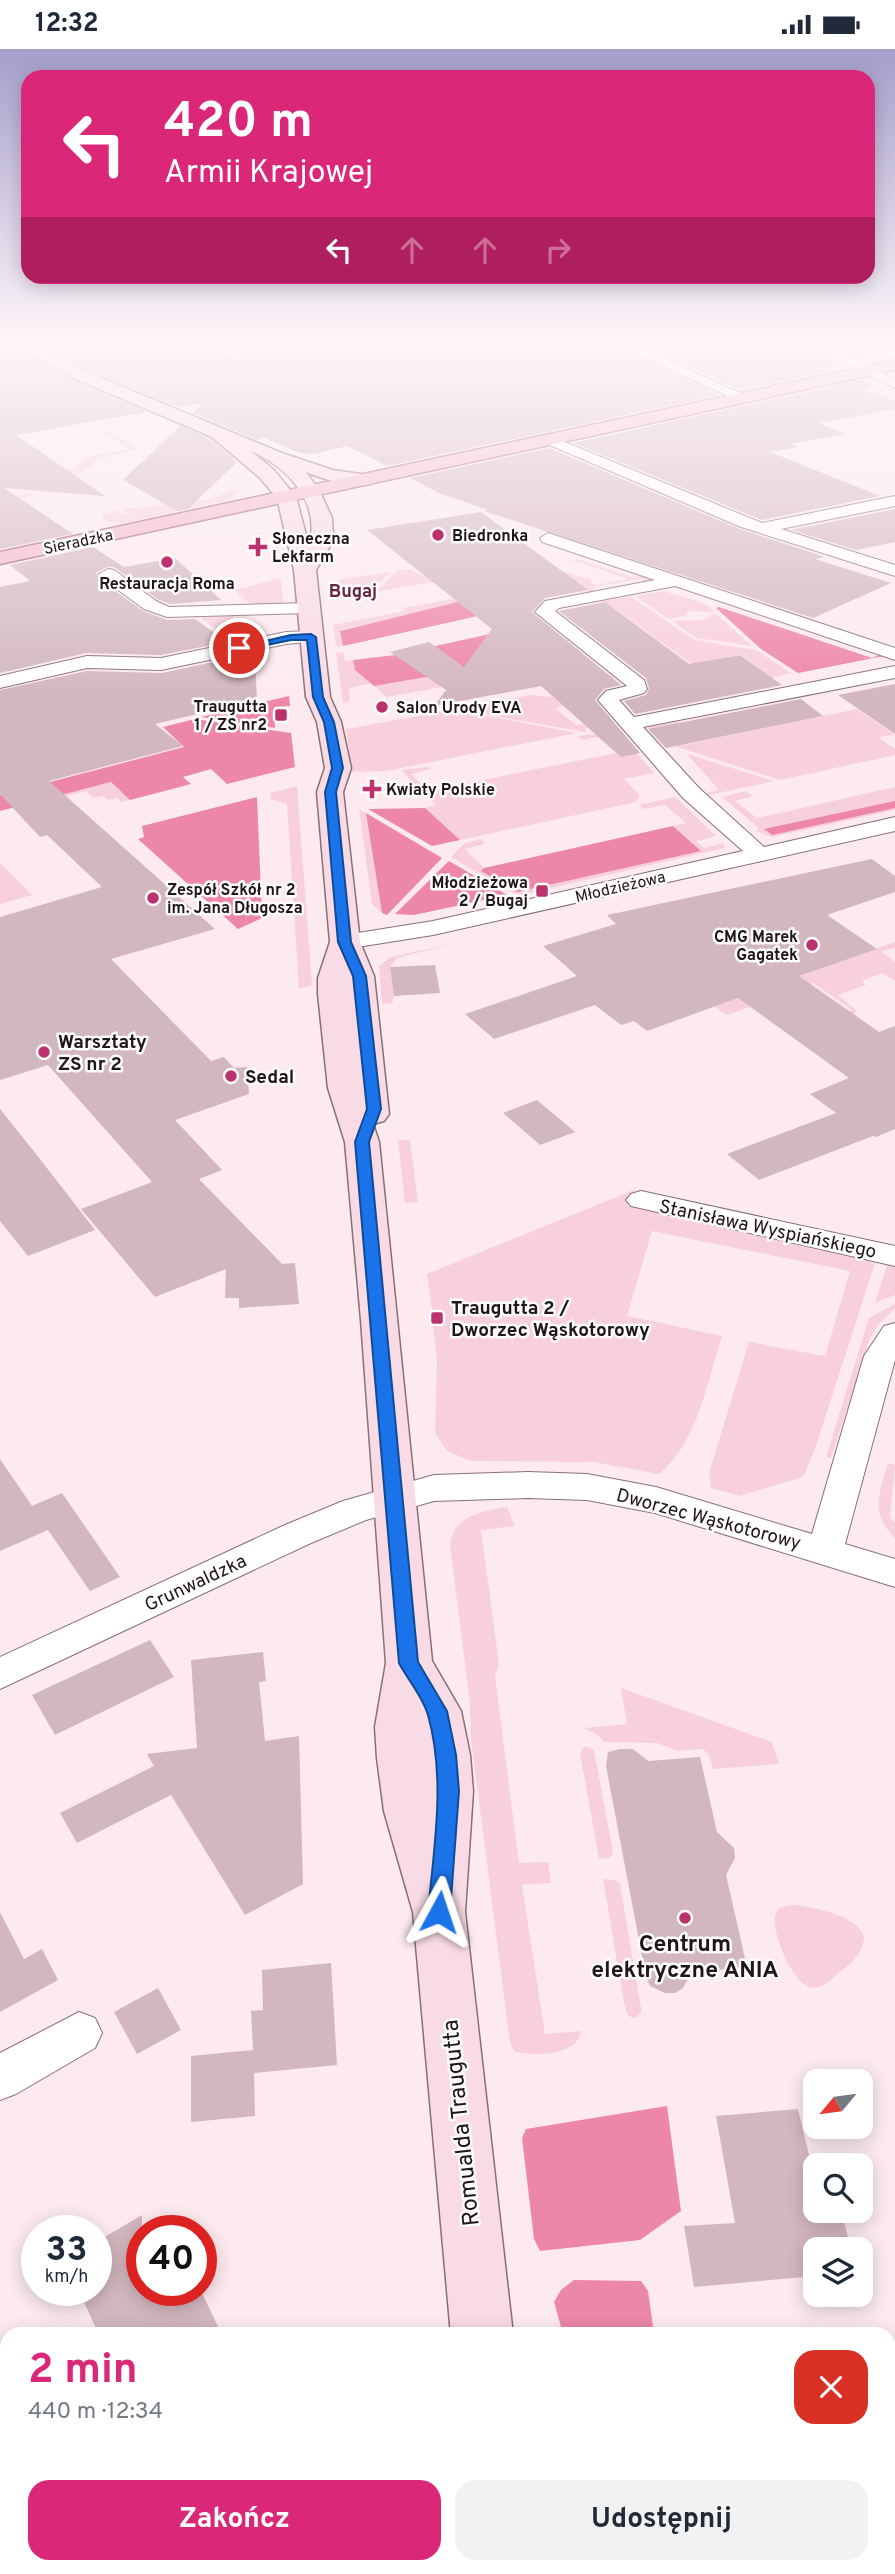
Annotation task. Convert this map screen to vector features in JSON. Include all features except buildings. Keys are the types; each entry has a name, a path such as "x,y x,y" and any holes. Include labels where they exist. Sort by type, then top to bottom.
{"main road":[{"name":"Sieradzka","path":"0,558 448,462"}],"street":[{"path":"252,462 267,474 286,497"},
{"path":"281,462 312,492 318,505 321,521 320,546 305,570"},
{"path":"294,462 329,475 367,479"},
{"path":"602,462 762,529 895,571"},
{"name":"Romualda Traugutta","path":"286,497 305,570 318,697 311,715 316,774 330,792 345,942 333,978 334,994 345,1088 362,1142 409,1663 437,1711 446,1755 449,1791 439,1912 481,2327"},
{"path":"762,529 895,501"},
{"path":"548,538 895,655"},
{"path":"108,574 150,605 167,612 308,608"},
{"path":"675,581 559,603 544,611 637,684 638,688 634,691 608,698 696,799 760,855"},
{"path":"0,682 87,662 161,664 291,638 311,637"},
{"path":"628,724 895,672"},
{"name":"Młodzieżowa","path":"345,942 433,928 895,824"},
{"name":"Stanisława Wyspiańskiego","path":"641,1200 895,1256"},
{"path":"825,1550 880,1356 895,1334"},
{"name":"Dworzec Wąskotorowy","path":"394,1498 434,1488 587,1487 656,1500 895,1573"},
{"name":"Grunwaldzka","path":"0,1674 298,1534 355,1510 394,1498"},
{"path":"0,2078 79,2033"}],"shaded area":[{"path":"8,462 31,477 72,469 82,462 95,462 56,493 41,492 47,491"},
{"path":"240,489 229,500 124,523 101,518 119,510 123,514 129,513 122,509 208,500"},
{"path":"39,492 22,499 18,496"},
{"path":"581,560 632,577 648,575 659,579 649,584 641,579 593,587 600,593 592,594 558,570 592,580 589,582 596,585 628,579 579,562 566,563"},
{"path":"407,569 439,581 375,592 397,571"},
{"path":"391,572 367,593 331,599 332,586 342,579"},
{"path":"281,578 283,605 251,605 234,590"},
{"path":"562,580 511,601 515,608 558,640 569,638 571,640 562,643 600,674 619,676 575,684 570,664 387,697 374,686 530,659 478,598 341,630 343,646 336,646 333,625 405,611 402,608"},
{"path":"664,591 708,605 714,612 690,611 685,616 669,619 636,596"},
{"path":"478,597 496,612 343,646 340,631"},
{"path":"631,597 694,640 756,650 791,673 759,681 760,669 740,654 692,664 600,601"},
{"path":"716,608 872,658 883,653 889,655 798,673 761,649"},
{"path":"205,614 233,615 233,630 244,641 237,644 202,619"},
{"path":"716,614 752,646 697,638 672,621 702,620"},
{"path":"517,628 530,659 374,686 355,670 353,660 395,655"},
{"path":"344,652 345,661 353,660 355,670 371,683 349,688 350,701 343,703 336,653"},
{"path":"531,695 553,697 563,706 555,708 576,725 583,724 587,728 585,732 455,709"},
{"path":"289,696 290,706 274,707 275,728 201,717"},
{"path":"857,709 895,735 878,737 895,749 895,755 780,780 677,747 660,730 652,731 648,727 678,722 680,725 666,730 684,745"},
{"path":"446,711 577,733 386,771 352,772 346,729"},
{"path":"195,719 291,733 295,767 227,784 211,769 183,777 191,784 130,800 111,782 0,811 0,795 184,747 163,727"},
{"path":"614,732 628,743 654,773 624,779 640,795 636,802 460,840 425,808 436,805 425,795 417,795 415,785 402,770 428,767 431,769 411,774 428,791 621,752 602,736 582,740 579,736"},
{"path":"687,754 774,781 704,796 702,794 719,790"},
{"path":"111,782 130,800 121,802 117,798 108,800 103,796 94,798 86,791 67,796 64,794"},
{"path":"297,786 312,985 299,989 287,804 271,799 271,793"},
{"path":"895,787 895,810 772,837 756,831 759,828 722,797 746,791 753,796 735,801 757,818"},
{"path":"257,797 262,918 238,929 138,839 144,837 142,826"},
{"path":"675,797 716,836 696,841 704,848 724,843 724,848 521,895 451,857 465,843 481,839 485,844 465,849 484,868 482,871 700,850 673,826 686,823 665,805 644,809 639,805"},
{"path":"895,801 895,808 772,835 764,829"},
{"path":"425,808 460,840 432,846 368,809"},
{"path":"359,809 366,813 382,913 372,904"},
{"path":"366,813 442,858 387,915 382,913"},
{"path":"673,826 701,851 517,892 481,871 484,868"},
{"path":"449,861 507,895 414,915 395,914"},
{"path":"0,863 32,895 0,904"},
{"path":"895,942 895,948 881,951 895,962 895,981 882,973 862,981 866,985 838,995 856,1010 854,1016 833,1018 852,1010 813,983 727,1015 714,1006"},
{"path":"456,943 397,958 390,967 394,996 392,1004 382,1003 379,966 391,957"},
{"path":"398,1140 410,1140 418,1202 405,1203"},
{"path":"636,1189 628,1206 875,1263 814,1452 803,1477 740,1496 711,1488 709,1473 749,1342 825,1356 850,1271 652,1231 627,1316 722,1336 692,1429 672,1461 659,1474 594,1462 471,1461 447,1451 435,1433 437,1360 433,1326 442,1325 440,1311 432,1311 427,1274"},
{"path":"887,1265 895,1267 895,1295 875,1303"},
{"path":"895,1304 895,1308 878,1325 870,1338 831,1458 826,1457 869,1318"},
{"path":"888,1463 895,1465 890,1517 895,1523 895,1538 879,1512 880,1494"},
{"path":"507,1507 515,1526 481,1530 499,1664 495,1676 519,1863 548,1862 551,1883 522,1885 545,2034 581,2031 572,2046 543,2054 514,2051 510,2043 471,1739 470,1704 450,1545 452,1535 463,1521 480,1513"},
{"path":"621,1688 772,1742 779,1764 713,1769 709,1755 703,1749 677,1751 657,1743 604,1742 598,1735 584,1728 627,1724"},
{"path":"585,1746 594,1750 613,1852 610,1858 599,1859 580,1753"},
{"path":"603,1879 615,1880 620,1884 641,2008 641,2013 635,2018 628,2016 624,2003"},
{"path":"797,1905 844,1918 852,1922 864,1936 860,1952 854,1960 818,1988 806,1986 798,1979 779,1942 775,1919 777,1911 783,1906"},
{"path":"667,2106 681,2211 640,2240 540,2251 534,2239 522,2138 526,2129"},
{"path":"574,2280 641,2281 648,2291 653,2327 561,2327 554,2302 561,2290"}],"place":[{"name":"Biedronka","path":"438,535"},
{"name":"Słoneczna Lekfarm","path":"258,547"},
{"name":"Restauracja Roma","path":"167,562"},
{"name":"Salon Urody EVA","path":"382,707"},
{"name":"Traugutta 1 / ZS nr2","path":"281,715"},
{"name":"Kwiaty Polskie","path":"372,789"},
{"name":"Młodzieżowa 2 / Bugaj","path":"542,891"},
{"name":"Zespół Szkół nr 2 im. Jana Długosza","path":"153,898"},
{"name":"CMG Marek Gagatek","path":"812,945"},
{"name":"Warsztaty ZS nr 2","path":"44,1052"},
{"name":"Sedal","path":"231,1076"},
{"name":"Traugutta 2 / Dworzec Wąskotorowy","path":"437,1318"},
{"name":"Centrum elektryczne ANIA","path":"685,1918"}],"district":[{"name":"Bugaj","path":"353,591"}],"route":[{"path":"239,648 311,637 318,697 329,722 338,768 330,792 345,942 359,976 374,1109 362,1142 409,1663 437,1711 446,1755 449,1791 439,1912"}]}
